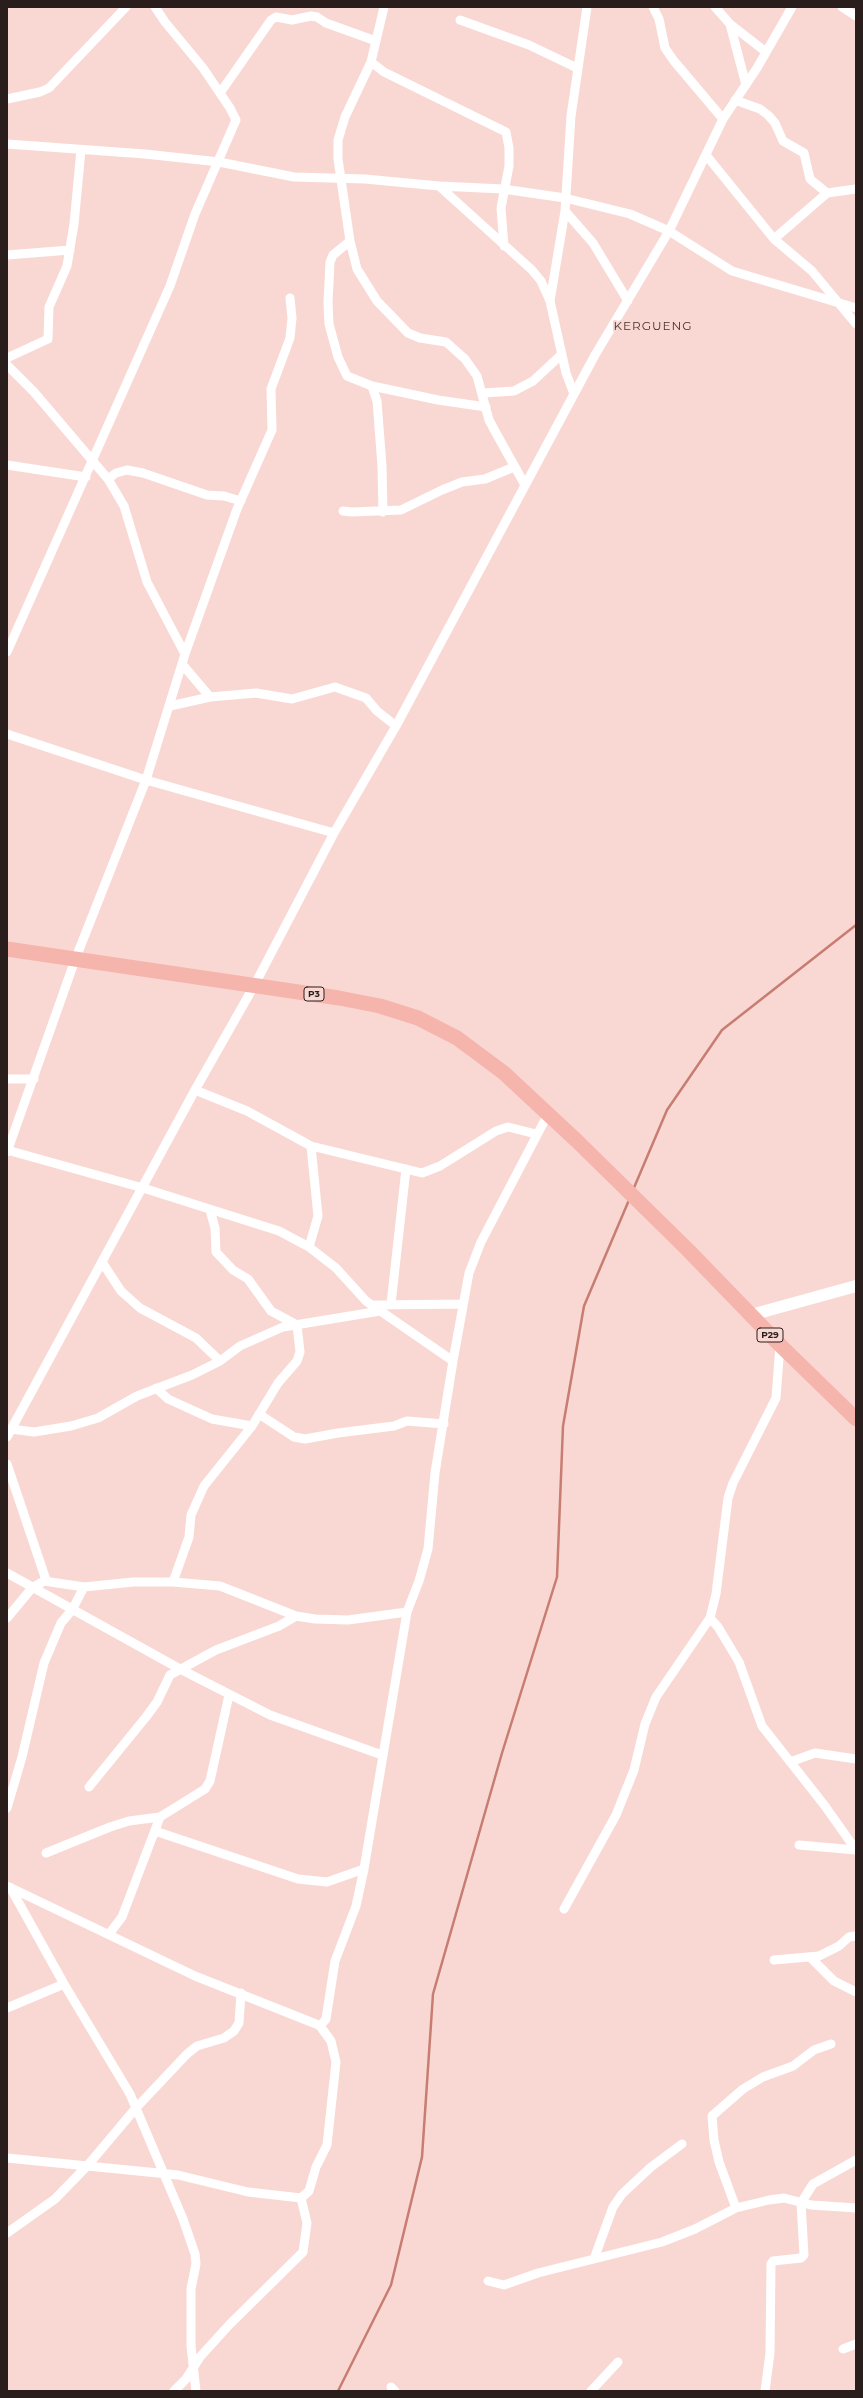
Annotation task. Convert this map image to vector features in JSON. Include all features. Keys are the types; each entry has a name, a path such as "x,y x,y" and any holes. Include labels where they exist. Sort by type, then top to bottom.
{"main road":[{"name":"P3","path":"7,949 346,1000 380,1006 418,1018 457,1038 504,1073 578,1142 687,1248"},
{"name":"P29","path":"687,1248 780,1345 856,1419"}],"street":[{"path":"7,99 40,92 49,88 126,7"},
{"path":"7,652 93,462 170,286 195,214 236,120 220,93 155,7"},
{"path":"384,7 371,62 345,117 338,140 350,241 360,276 377,301 408,333 420,338 446,342 453,347 477,376 489,420 514,467 525,484"},
{"path":"550,301 565,211 577,68 587,7"},
{"path":"653,7 659,19 666,48 674,61 723,119"},
{"path":"715,7 730,24 766,52"},
{"path":"380,1311 282,1327 259,1337 220,1361 137,1396 98,1418 71,1426 34,1432 10,1427 143,1188 194,1090 254,986 334,833 396,726 574,394 669,231 723,119 746,85 792,7"},
{"path":"842,7 856,16"},
{"path":"220,93 271,20 276,18 292,20 311,16 318,17 326,23 376,41"},
{"path":"460,20 529,45 577,68"},
{"path":"730,24 746,85"},
{"path":"371,62 384,72 506,132 509,148 509,166 503,189 501,208 504,246"},
{"path":"735,100 760,109 768,115 775,123 783,141 804,153 810,179 827,193"},
{"path":"7,144 145,154 218,162 294,177 342,178 439,186 503,189 565,198 630,214 669,231 732,271 804,291 841,305 856,308"},
{"path":"7,358 48,339 49,306 67,266 70,250 81,150"},
{"path":"706,155 774,239 812,271 856,324"},
{"path":"439,186 532,270 541,281 550,301 562,354 574,394"},
{"path":"774,239 827,193 856,189"},
{"path":"565,211 592,242 628,301"},
{"path":"350,241 333,256 330,262 329,324 338,357 347,376 372,386 438,400 486,407"},
{"path":"7,255 70,250"},
{"path":"290,298 292,318 288,346 276,373 271,389 272,430 241,501 185,654 146,780 75,960 34,1079 7,1151 143,1188 275,1230 309,1247 336,1268 371,1305 453,1361"},
{"path":"483,394 514,391 532,381 562,354"},
{"path":"7,366 34,392 108,479 124,506 147,582 185,654"},
{"path":"372,386 377,401 382,466 383,512"},
{"path":"7,465 86,477"},
{"path":"343,511 383,512 401,510 462,482 486,479 514,467"},
{"path":"108,479 116,473 127,470 143,473 207,495 224,496 241,501"},
{"path":"182,664 210,697"},
{"path":"170,706 210,697 256,693 292,699 335,687 366,698 377,711 396,726"},
{"path":"7,734 146,780 334,833"},
{"path":"7,1079 34,1079"},
{"path":"194,1090 240,1107 311,1146 422,1173 440,1166 496,1131 508,1127 536,1134"},
{"path":"320,2026 328,2012 330,1985 335,1961 356,1906 364,1869 407,1612 419,1581 428,1549 435,1473 453,1361 470,1273 481,1242 536,1134 548,1114"},
{"path":"309,1247 318,1216 311,1146"},
{"path":"391,1304 406,1169"},
{"path":"210,1210 215,1228 216,1252 233,1270 251,1282 271,1311 297,1325"},
{"path":"102,1262 121,1291 140,1308 196,1338 220,1361"},
{"path":"751,1315 856,1286"},
{"path":"371,1305 463,1304"},
{"path":"173,1582 188,1537 192,1515 204,1486 217,1467 252,1426 299,1355 297,1325"},
{"path":"564,1909 616,1816 634,1770 645,1724 656,1697 710,1618 716,1594 728,1498 733,1483 776,1398 780,1345"},
{"path":"156,1388 168,1398 212,1419 252,1426"},
{"path":"259,1414 294,1437 305,1439 394,1426 407,1421 444,1424"},
{"path":"7,1464 44,1572 44,1581"},
{"path":"7,1573 180,1669 270,1715 382,1755"},
{"path":"7,1618 32,1588 44,1581 84,1588 133,1582 173,1582 220,1586 296,1616 315,1619 348,1620 407,1612"},
{"path":"7,1808 22,1757 44,1663 61,1623 72,1610 84,1588"},
{"path":"89,1787 157,1702 170,1675 216,1650 279,1626 296,1616"},
{"path":"710,1618 718,1627 739,1662 762,1726 825,1806 856,1850"},
{"path":"46,1853 110,1827 129,1821 160,1817 205,1789 210,1781 229,1695"},
{"path":"790,1762 815,1753 856,1759"},
{"path":"109,1934 122,1916 160,1817"},
{"path":"155,1831 298,1879 327,1882 364,1869"},
{"path":"799,1845 856,1850"},
{"path":"7,2158 178,2175 248,2192 301,2198 309,2191 316,2167 326,2145 335,2070 334,2049 320,2026 241,1993 195,1976 8,1886"},
{"path":"8,1886 64,1984 130,2094 162,2174 183,2219 196,2254 196,2264 191,2289 191,2346 196,2391"},
{"path":"774,1960 811,1958 828,1952 849,1937 856,1936"},
{"path":"811,1958 834,1981 856,1992"},
{"path":"7,2008 64,1984"},
{"path":"7,2233 55,2199 88,2165 136,2108 197,2046 224,2038 234,2030 238,2023 241,1993"},
{"path":"736,2208 719,2162 714,2140 712,2116 743,2089 763,2077 793,2066 814,2050 830,2044"},
{"path":"594,2259 612,2208 622,2194 651,2167 682,2144"},
{"path":"765,2391 770,2352 771,2264 773,2261 801,2258 804,2256 801,2203 813,2184 856,2160"},
{"path":"174,2391 186,2379 193,2367 229,2325 303,2252 307,2223 301,2198"},
{"path":"488,2281 504,2285 594,2259 662,2242 695,2229 736,2208 769,2200 784,2198 811,2205 856,2208"},
{"path":"842,2349 856,2344"},
{"path":"590,2391 618,2362"}],"waterway":[{"path":"633,1190 667,1110 722,1030 856,925"},
{"path":"338,2391 391,2285 422,2157 433,1994 502,1753 557,1577 563,1426 584,1306 629,1200"}],"district":[{"name":"KERGUENG","path":"653,326"}]}
